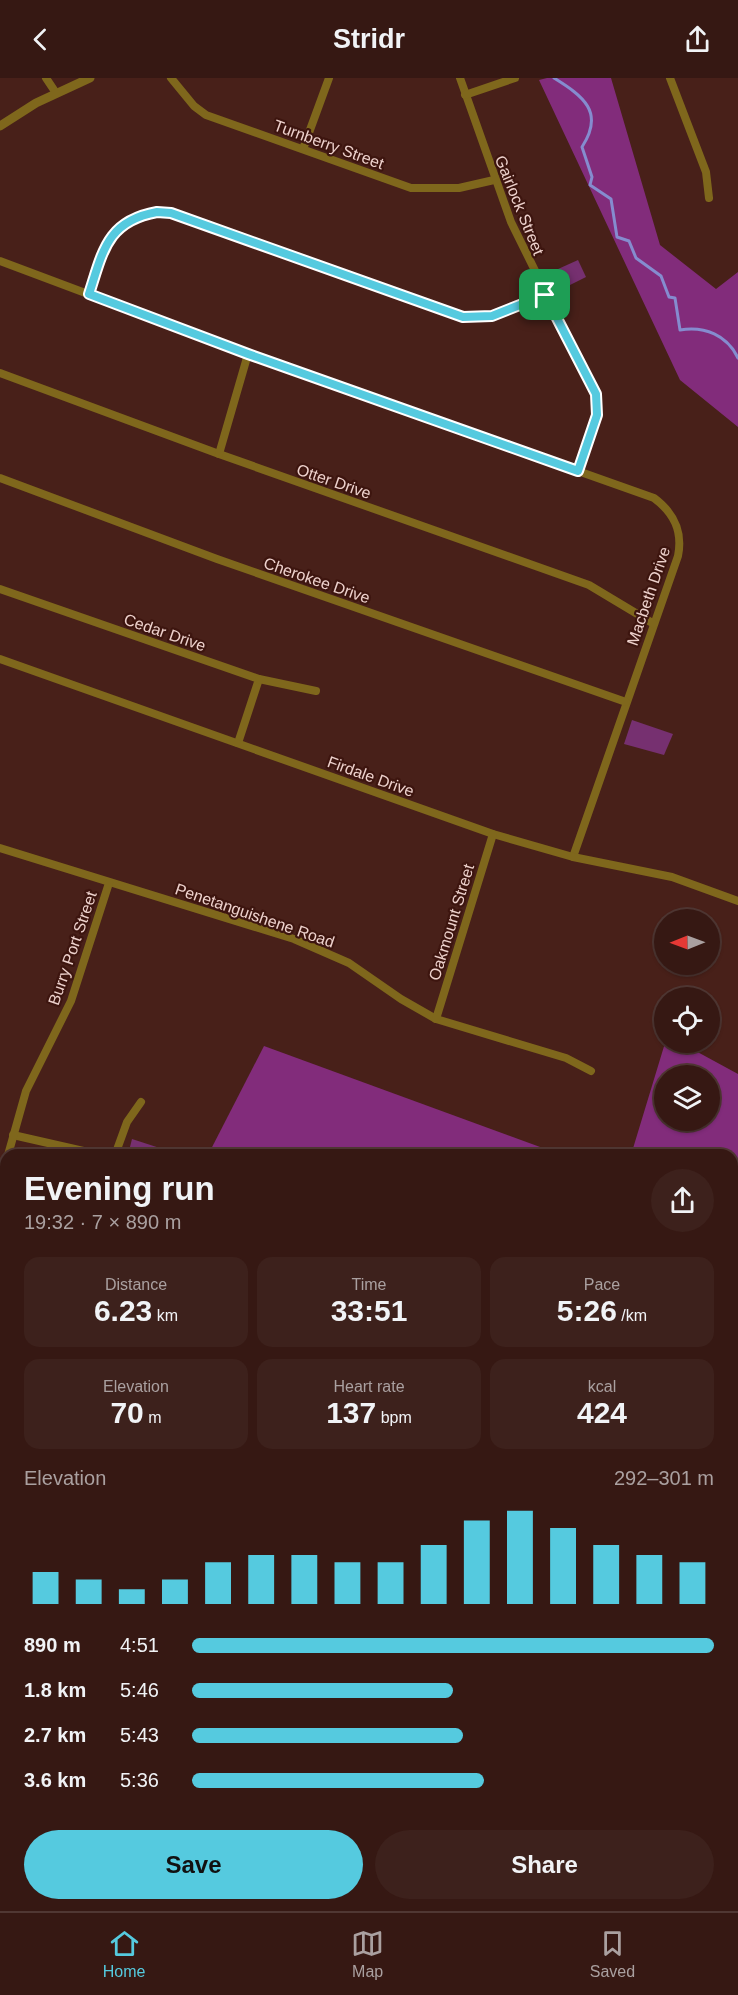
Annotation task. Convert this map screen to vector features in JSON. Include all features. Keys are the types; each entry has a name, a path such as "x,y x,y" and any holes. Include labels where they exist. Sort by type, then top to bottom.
{"street":[{"path":"46,78 56,93"},
{"path":"0,126 56,93 90,78"},
{"name":"Turnberry Street","path":"171,78 194,106 206,115 419,190 472,186 494,180"},
{"path":"303,148 329,78"},
{"name":"Gairlock Street","path":"460,78 494,180 545,295 596,394 597,415 578,471"},
{"path":"465,95 515,78"},
{"path":"670,78 706,172 709,198"},
{"path":"89,294 109,240 117,230 126,221 157,212 171,213 463,317 492,316 545,295"},
{"name":"Macbeth Drive","path":"0,261 248,354 654,498 666,507 674,518 681,543 573,857"},
{"path":"219,454 248,354"},
{"name":"Otter Drive","path":"0,373 219,454 589,585 654,624"},
{"name":"Cherokee Drive","path":"0,478 217,559 626,702"},
{"name":"Cedar Drive","path":"0,589 259,680 316,692"},
{"name":"Firdale Drive","path":"0,659 493,834 573,857 672,877 738,901"},
{"path":"238,743 259,680"},
{"name":"Oakmount Street","path":"436,1019 493,834"},
{"name":"Penetanguishene Road","path":"0,848 264,929 322,950 350,963 401,999 436,1019 566,1058 591,1071"},
{"name":"Burry Port Street","path":"10,1149 26,1091 71,1001 109,883"},
{"path":"117,1149 127,1122 141,1102"},
{"path":"13,1135 75,1149"}],"shaded area":[{"path":"611,78 660,245 716,289 738,272 738,427 680,380 539,80"},
{"path":"578,260 586,277 556,292 547,274"},
{"path":"632,720 673,734 664,755 624,744"},
{"path":"264,1046 546,1149 211,1149"},
{"path":"662,1053 699,1053 738,1074 738,1149 633,1149 654,1079 654,1131 720,1131 720,1065 658,1065"},
{"path":"132,1139 163,1149 130,1149"}],"waterway":[{"path":"554,78 574,91 588,106 591,124 589,135 582,147 592,177 590,185 611,199 617,237 629,241 636,258 661,276 669,297 675,298 680,330 698,329 714,334 728,343 738,358"}],"route":[{"path":"157,212 171,213 463,317 492,316 545,295 596,394 597,415 578,471 248,354 89,294 109,240 117,230 126,221 157,212"}]}
